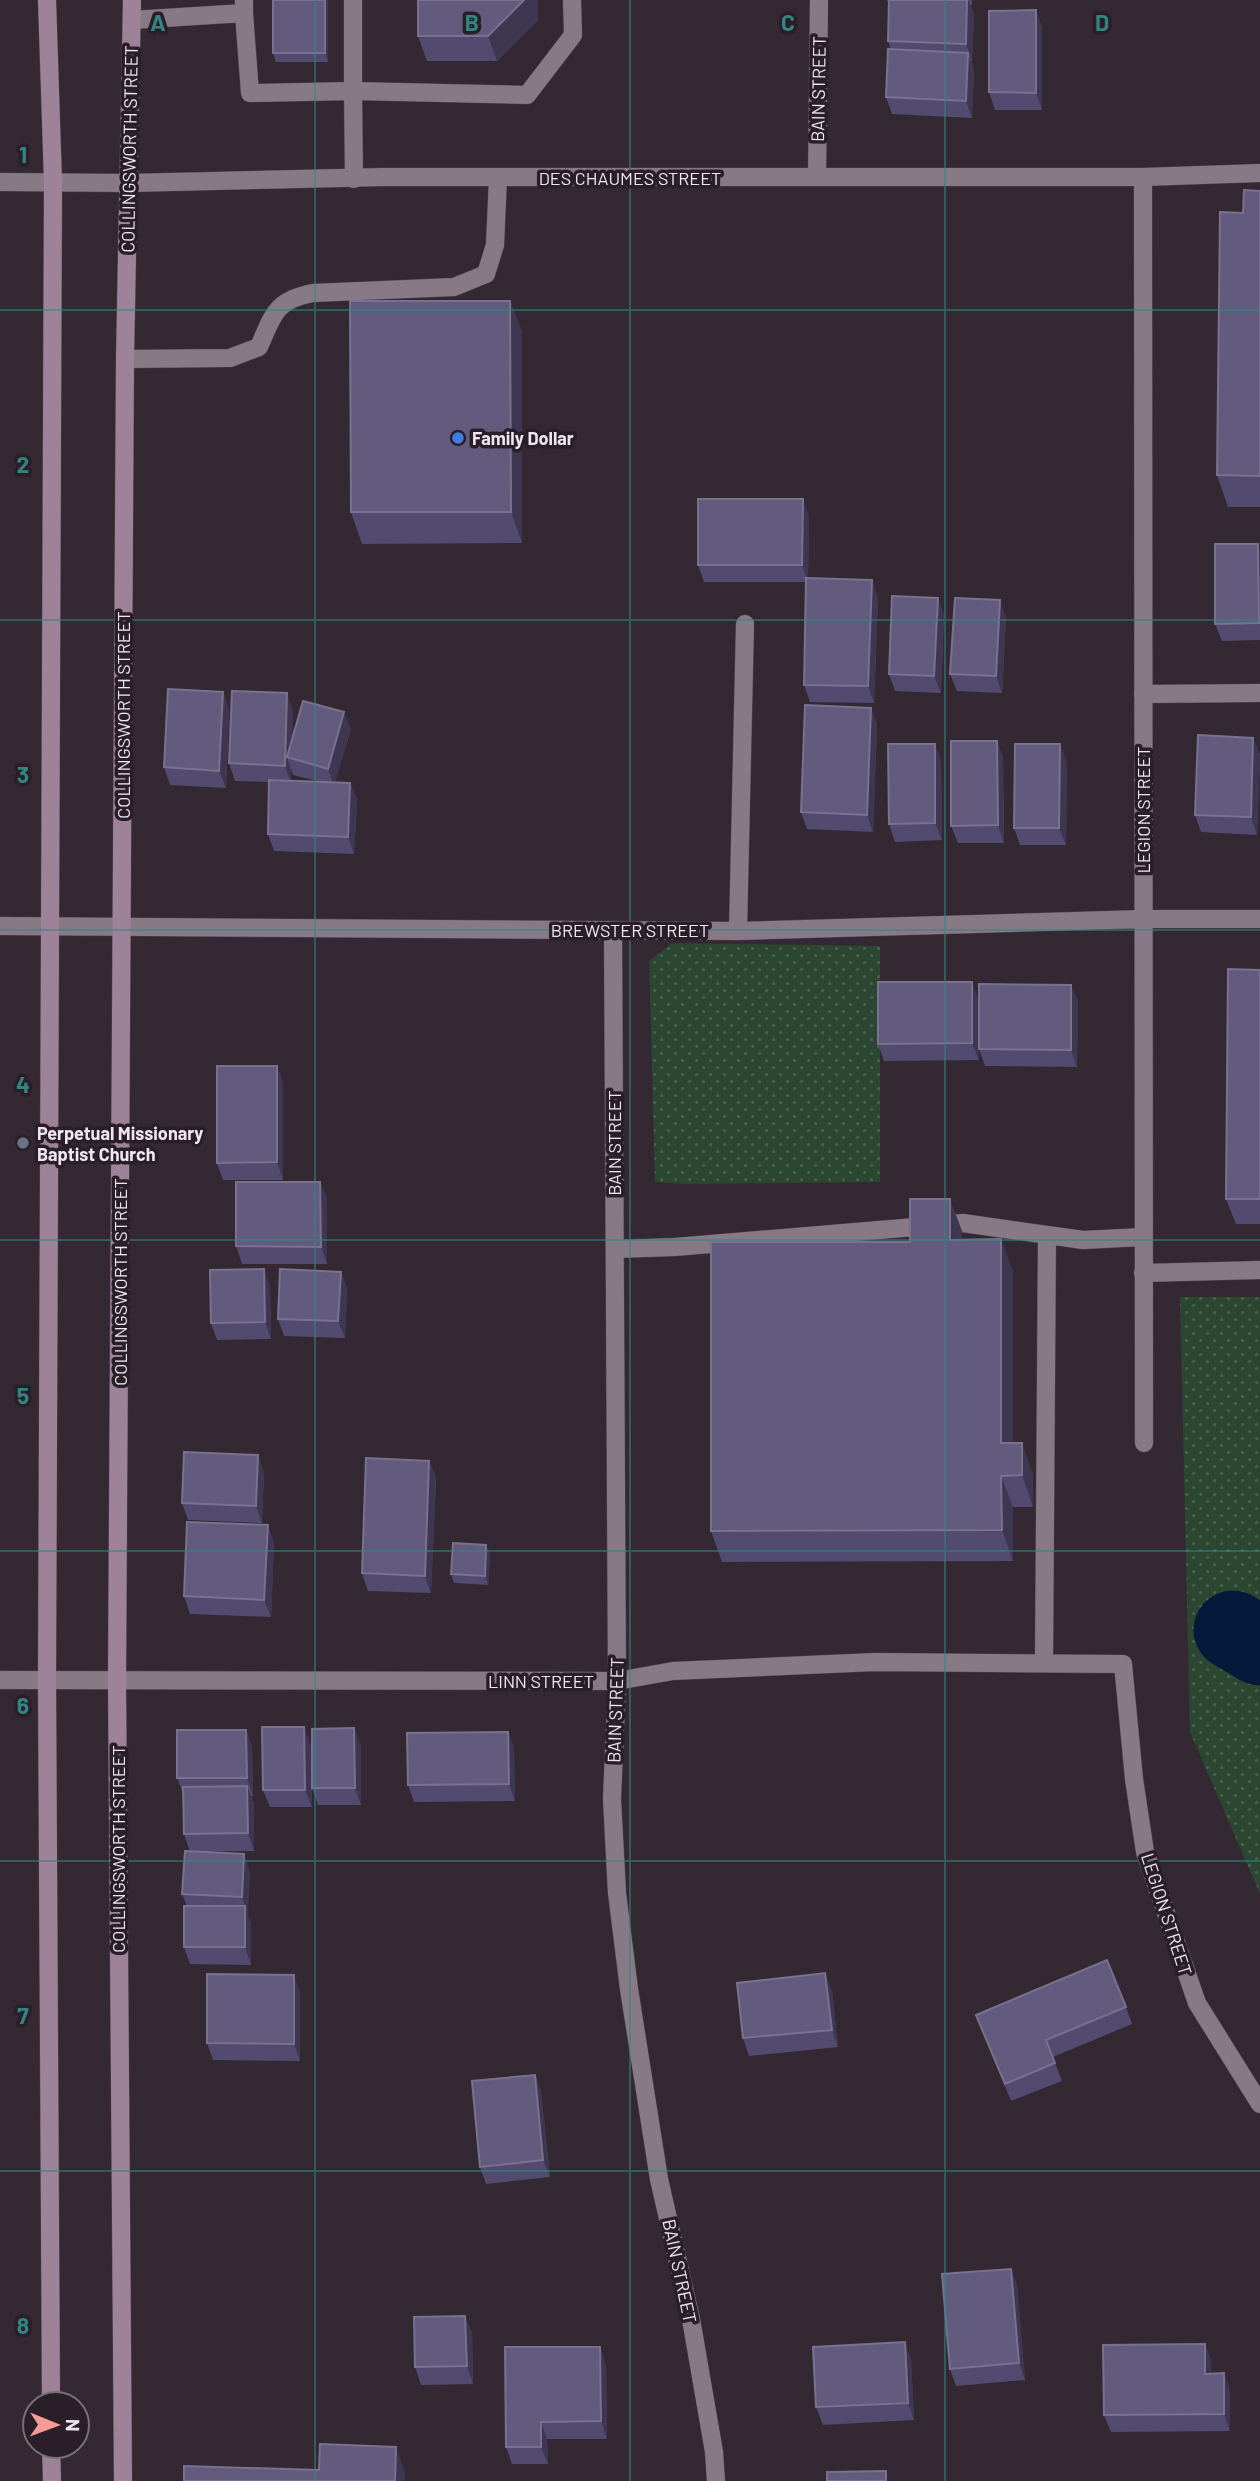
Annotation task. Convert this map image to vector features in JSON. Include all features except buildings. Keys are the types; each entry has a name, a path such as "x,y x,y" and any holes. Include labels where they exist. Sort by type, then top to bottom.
{"main road":[{"path":"47,0 53,183 47,1680 51,2390"},
{"name":"COLLINGSWORTH STREET","path":"123,2481 117,1681 125,359 134,0"},
{"path":"51,2460 52,2481"}],"street":[{"path":"354,0 354,179"},
{"path":"132,20 244,6 250,93 527,94 573,34 572,0"},
{"name":"BAIN STREET","path":"817,177 819,0"},
{"name":"DES CHAUMES STREET","path":"0,182 1143,177 1260,173"},
{"name":"LEGION STREET","path":"1143,177 1144,1443"},
{"path":"125,359 230,358 259,347 274,314 292,297 313,293 454,287 486,274 495,245 498,178"},
{"path":"738,931 744,624"},
{"path":"1143,694 1260,693"},
{"name":"BREWSTER STREET","path":"0,926 738,931 1143,919 1260,919"},
{"name":"BAIN STREET","path":"613,930 617,1681 612,1800 617,1893 657,2165 691,2319 714,2452 716,2481"},
{"path":"615,1249 675,1247 963,1223 1083,1240 1143,1237"},
{"path":"1044,1663 1047,1235"},
{"path":"1143,1273 1260,1270"},
{"name":"LINN STREET","path":"0,1680 617,1681 673,1671 862,1662 1123,1664"},
{"name":"LEGION STREET","path":"1123,1664 1134,1779 1146,1852 1197,2003 1260,2105"}],"green space":[{"path":"672,943 880,946 880,1182 655,1182 649,961"},
{"path":"1180,1297 1260,1297 1260,1894 1190,1732"}],"waterway":[{"path":"1233,1630 1260,1646"}],"place":[{"name":"Family Dollar","path":"458,438"},
{"name":"Perpetual Missionary Baptist Church","path":"23,1143"}]}
